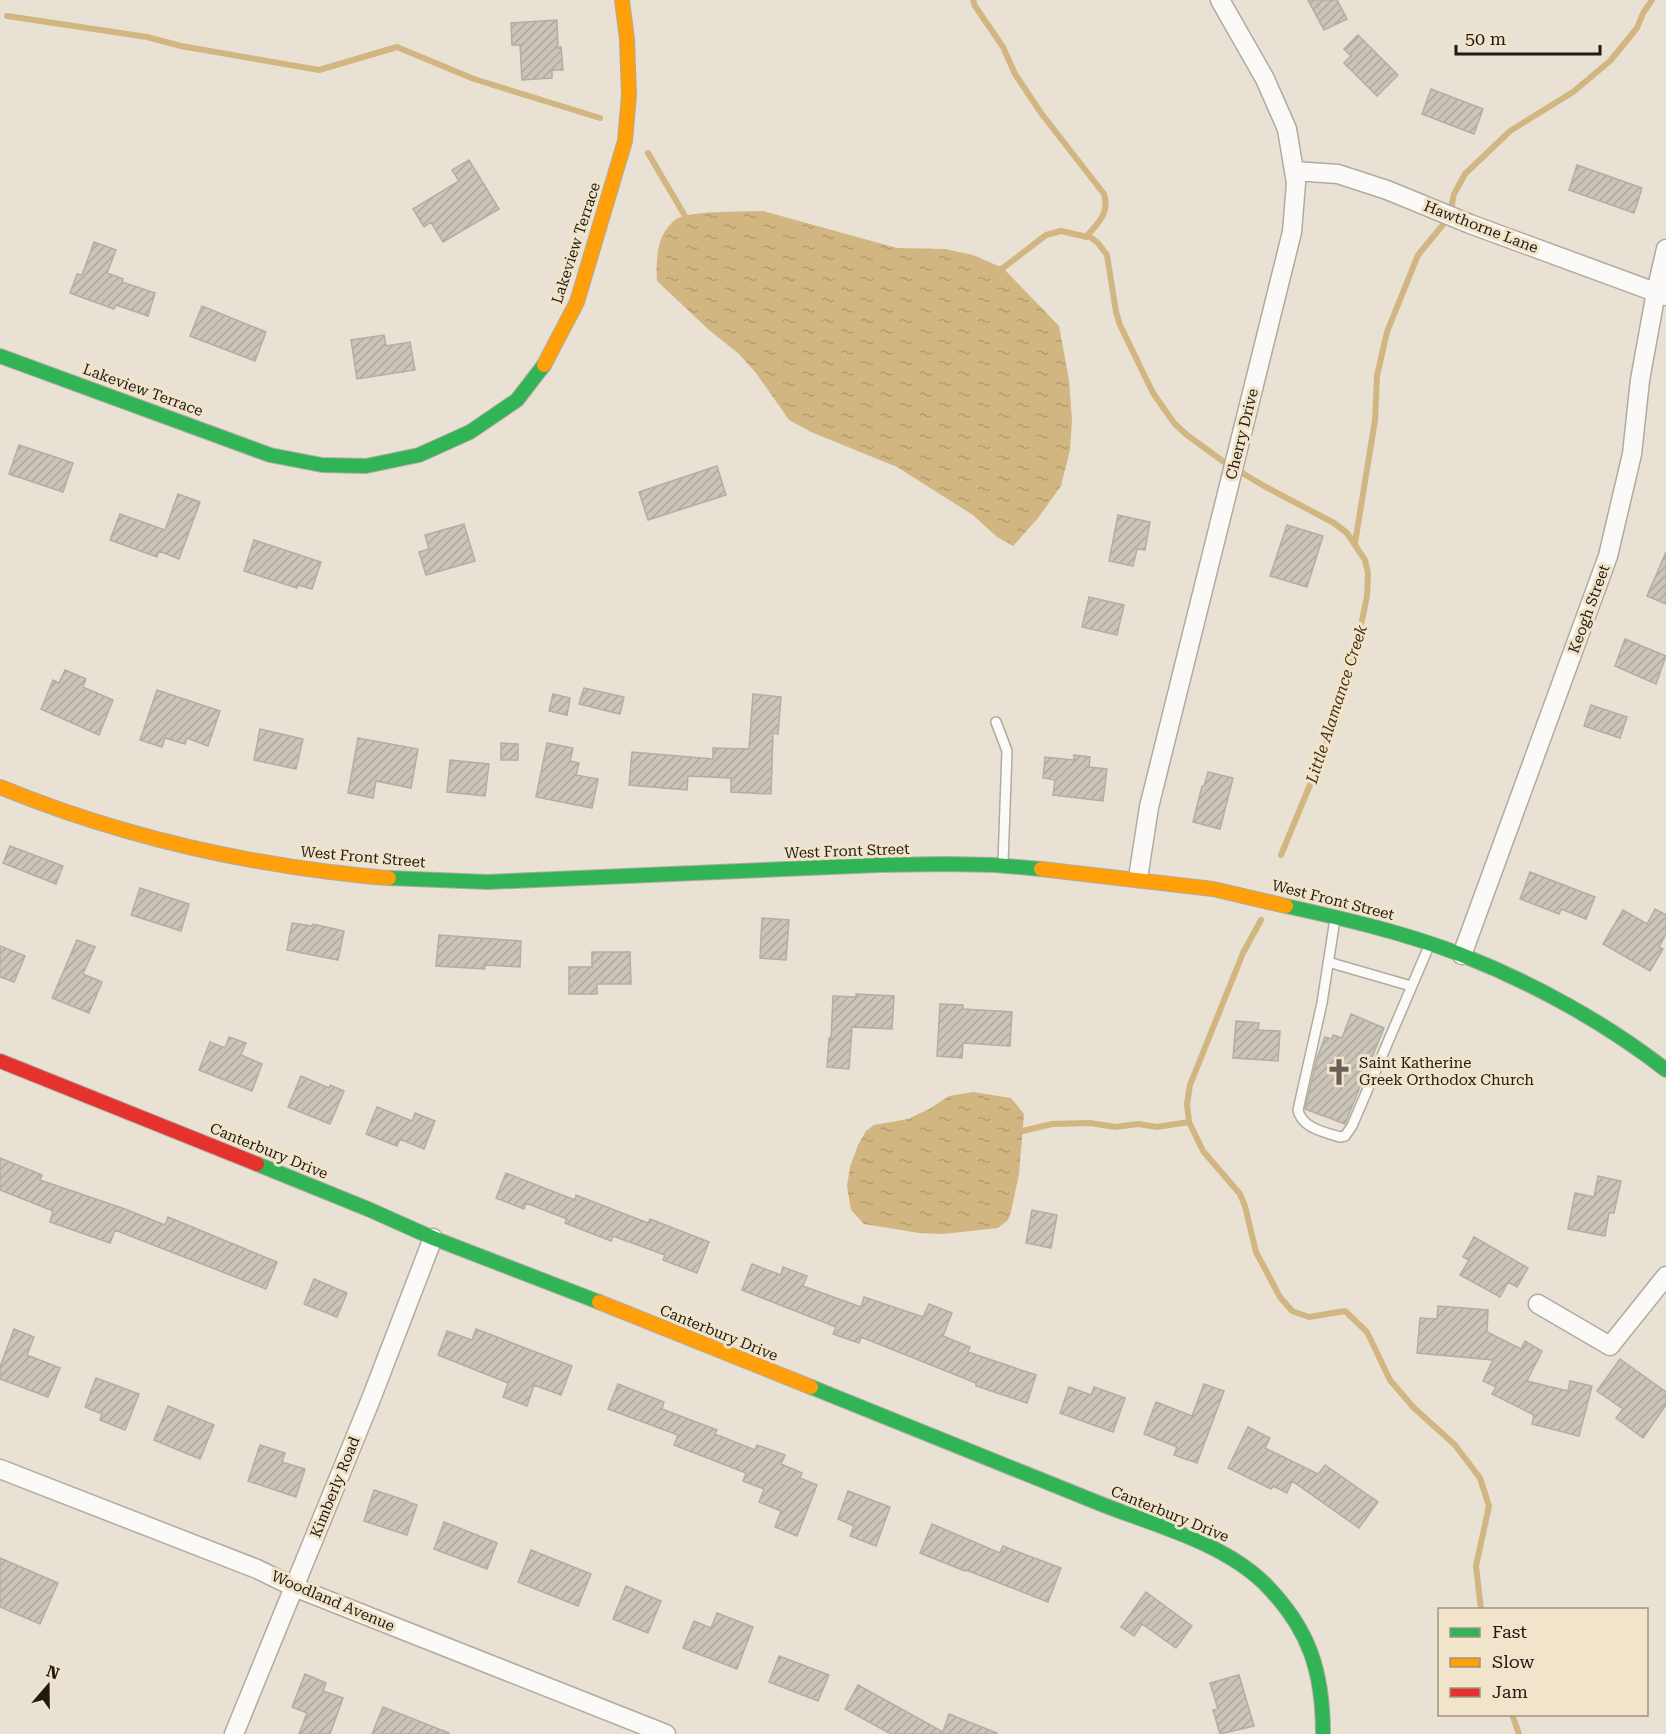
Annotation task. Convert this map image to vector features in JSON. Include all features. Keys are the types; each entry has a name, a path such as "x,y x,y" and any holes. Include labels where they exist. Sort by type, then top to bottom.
{"street":[{"name":"Lakeview Terrace","path":"0,356 270,454 322,465 366,466 419,455 470,432 517,400 522,394 543,368 577,302 625,141 629,95 627,39 622,0"},
{"name":"Cherry Drive","path":"1138,879 1152,795 1292,232 1296,183 1287,129 1265,79 1220,0"},
{"name":"Hawthorne Lane","path":"1294,171 1338,174 1387,190 1470,224 1661,294"},
{"name":"Keogh Street","path":"1462,955 1608,556 1632,454 1640,380 1661,294 1666,249"},
{"name":"West Front Street","path":"0,787 88,819 184,847 282,866 385,878 488,882 879,865 1002,866 1138,879 1213,889 1366,924 1462,955 1551,996 1647,1055 1666,1070"},
{"name":"Canterbury Drive","path":"0,1061 368,1209 433,1238 1203,1543 1231,1558 1252,1573 1278,1595 1298,1623 1317,1667 1322,1700 1323,1734"},
{"name":"Kimberly Road","path":"234,1734 371,1399 433,1238"},
{"path":"1538,1304 1610,1346 1666,1276"},
{"name":"Woodland Avenue","path":"0,1469 257,1569 294,1587 666,1734"}],"lane":[{"path":"996,722 1007,751 1002,866"},
{"path":"1335,917 1322,1003 1298,1110 1300,1117 1310,1126 1340,1137 1345,1136 1352,1126 1430,944"},
{"path":"1328,962 1412,986"}],"water":[{"path":"763,211 897,248 945,249 973,255 1003,268 1059,326 1069,380 1072,420 1070,450 1061,486 1038,518 1013,546 997,537 973,515 897,467 811,432 789,420 756,373 739,354 709,330 657,281 658,248 664,233 675,220 703,213"},
{"path":"973,1092 1011,1098 1024,1114 1019,1174 1008,1220 998,1228 943,1234 919,1233 864,1224 851,1210 847,1186 850,1167 866,1131 874,1125 908,1119 949,1096"}],"building":[{"path":"1308,0 1337,0 1347,19 1324,30"},
{"path":"557,20 558,48 561,47 563,70 552,70 552,78 522,80 520,45 512,45 511,23"},
{"path":"1358,35 1398,75 1377,96 1344,63 1351,56 1344,49"},
{"path":"1431,89 1483,109 1474,134 1422,114"},
{"path":"469,160 499,209 443,242 431,222 424,227 413,209 459,181 452,170"},
{"path":"1577,165 1642,188 1634,213 1569,190"},
{"path":"94,242 116,250 107,273 123,279 122,282 155,293 148,316 116,305 114,309 70,293 77,274 82,275"},
{"path":"202,306 266,332 255,361 190,336"},
{"path":"384,335 386,346 410,342 415,370 357,379 351,340"},
{"path":"19,445 73,463 63,492 9,474"},
{"path":"717,466 726,495 648,520 639,492"},
{"path":"178,494 200,502 179,559 159,551 157,557 110,540 120,514 165,530"},
{"path":"1118,515 1150,522 1145,550 1137,549 1133,566 1109,561"},
{"path":"464,524 475,561 426,575 419,552 429,549 425,535"},
{"path":"1287,525 1323,536 1307,587 1270,576"},
{"path":"254,540 321,562 312,589 298,585 297,588 244,571"},
{"path":"1666,552 1666,604 1647,596"},
{"path":"1089,597 1124,605 1117,635 1082,627"},
{"path":"1625,639 1666,656 1656,684 1615,666"},
{"path":"65,670 86,679 83,687 113,700 99,735 41,709 53,680 59,683"},
{"path":"584,688 624,697 620,714 579,704"},
{"path":"157,690 220,711 208,746 187,738 185,744 165,738 162,747 140,740"},
{"path":"553,694 570,698 567,715 549,711"},
{"path":"753,694 781,697 778,734 773,733 771,794 731,792 731,778 688,776 687,790 629,785 632,752 713,759 713,748 749,749"},
{"path":"1591,705 1627,717 1620,738 1584,726"},
{"path":"260,729 303,739 296,769 254,760"},
{"path":"358,738 418,749 411,788 376,781 373,798 348,793"},
{"path":"501,743 518,744 518,760 501,760"},
{"path":"547,743 573,748 570,761 579,763 576,775 598,779 592,808 536,797"},
{"path":"1074,755 1090,757 1089,767 1107,769 1103,801 1053,795 1055,780 1043,778 1045,757 1074,760"},
{"path":"450,760 489,764 485,796 447,792"},
{"path":"1208,772 1233,778 1220,829 1193,822"},
{"path":"10,846 63,866 56,884 3,863"},
{"path":"1530,872 1595,897 1586,919 1561,909 1559,914 1520,899"},
{"path":"140,888 189,904 181,931 131,915"},
{"path":"1655,909 1666,915 1666,934 1659,947 1663,949 1650,971 1603,944 1623,910 1647,924"},
{"path":"762,918 789,920 786,960 760,958"},
{"path":"292,923 312,926 313,924 344,931 338,960 287,950"},
{"path":"439,935 521,941 520,967 485,965 485,969 436,966"},
{"path":"77,940 95,947 83,974 102,982 89,1013 52,998"},
{"path":"0,946 25,956 14,982 0,977"},
{"path":"592,952 630,952 631,984 597,984 597,994 569,994 569,967 592,967"},
{"path":"856,994 894,996 892,1029 852,1027 849,1069 827,1067 833,996 856,997"},
{"path":"940,1004 963,1005 963,1009 1012,1012 1010,1046 963,1043 962,1058 937,1056"},
{"name":"Saint Katherine Greek Orthodox Church","path":"1351,1014 1384,1028 1345,1124 1305,1109 1317,1058 1325,1037 1332,1039 1333,1035 1342,1038"},
{"path":"1236,1021 1259,1023 1258,1030 1280,1031 1278,1061 1233,1058"},
{"path":"229,1037 246,1043 241,1055 262,1064 252,1091 199,1070 210,1042 225,1048"},
{"path":"301,1076 329,1088 330,1085 344,1091 330,1124 288,1107"},
{"path":"377,1107 412,1121 415,1113 435,1121 424,1149 400,1139 397,1146 366,1134"},
{"path":"0,1158 42,1175 40,1180 165,1225 168,1217 277,1262 266,1289 115,1230 110,1243 50,1222 53,1211 0,1190"},
{"path":"506,1173 575,1200 576,1195 648,1223 650,1219 709,1242 697,1273 663,1260 665,1255 613,1236 611,1241 565,1223 567,1219 526,1203 524,1209 496,1198"},
{"path":"1598,1176 1621,1181 1614,1213 1609,1213 1605,1236 1568,1229 1575,1193 1594,1197"},
{"path":"1032,1210 1057,1215 1051,1248 1026,1243"},
{"path":"1474,1237 1528,1268 1517,1287 1508,1282 1500,1297 1460,1275 1469,1260 1463,1257"},
{"path":"752,1264 781,1275 783,1267 807,1276 803,1286 861,1307 864,1297 923,1317 929,1304 952,1313 943,1336 970,1347 968,1352 1036,1375 1027,1403 976,1386 976,1383 861,1337 859,1343 833,1334 836,1327 742,1290"},
{"path":"314,1279 347,1293 337,1317 304,1304"},
{"path":"1438,1306 1488,1310 1487,1332 1521,1349 1525,1341 1542,1351 1527,1381 1568,1391 1570,1381 1592,1386 1579,1436 1532,1424 1534,1415 1492,1394 1496,1387 1483,1381 1493,1360 1417,1353 1420,1318 1437,1319"},
{"path":"14,1329 34,1337 27,1355 60,1368 48,1397 0,1379 0,1367"},
{"path":"476,1329 572,1366 561,1395 534,1385 527,1406 503,1397 508,1383 438,1355 447,1331 472,1340"},
{"path":"1620,1359 1666,1392 1666,1405 1643,1438 1616,1418 1623,1409 1597,1391"},
{"path":"96,1378 139,1394 125,1430 100,1420 102,1414 85,1407"},
{"path":"618,1384 664,1402 662,1409 717,1430 715,1434 755,1450 757,1445 785,1455 781,1464 802,1473 800,1478 817,1485 797,1536 775,1527 781,1511 759,1502 764,1489 743,1481 746,1473 674,1445 678,1435 608,1409"},
{"path":"1204,1384 1224,1391 1197,1463 1174,1455 1177,1447 1144,1434 1156,1402 1192,1416"},
{"path":"1069,1387 1091,1395 1094,1387 1125,1398 1113,1432 1060,1413"},
{"path":"168,1406 214,1425 200,1459 154,1440"},
{"path":"1248,1427 1270,1438 1265,1448 1318,1474 1325,1465 1378,1502 1359,1528 1292,1481 1287,1493 1273,1486 1271,1489 1228,1468"},
{"path":"260,1445 285,1453 282,1462 305,1469 296,1497 248,1481"},
{"path":"374,1490 417,1505 407,1535 364,1521"},
{"path":"848,1491 890,1507 876,1546 850,1536 854,1526 838,1519"},
{"path":"444,1522 497,1543 487,1569 434,1549"},
{"path":"932,1524 1000,1553 1003,1546 1061,1568 1048,1602 920,1553"},
{"path":"531,1550 591,1574 578,1606 518,1582"},
{"path":"0,1558 58,1583 40,1624 0,1607"},
{"path":"626,1586 661,1601 648,1633 613,1619"},
{"path":"1146,1592 1192,1626 1176,1648 1142,1624 1134,1636 1121,1627"},
{"path":"717,1613 753,1627 737,1669 683,1648 694,1621 711,1628"},
{"path":"779,1656 829,1675 818,1701 769,1682"},
{"path":"305,1674 326,1683 323,1691 343,1698 330,1734 299,1734 307,1713 292,1707"},
{"path":"1239,1675 1254,1726 1220,1734 1213,1710 1218,1709 1210,1683"},
{"path":"858,1685 943,1732 949,1714 997,1734 891,1734 845,1709"},
{"path":"383,1707 449,1733 449,1734 372,1734"}],"waterway":[{"name":"Little Alamance Creek","path":"973,0 1003,47 1015,74 1041,113 1104,194 1104,212 1087,236"},
{"path":"1355,543 1375,420 1377,376 1387,332 1418,255 1442,226 1451,208 1454,194 1465,174 1510,131 1573,92 1610,61 1637,28 1652,0"},
{"path":"7,16 147,37 181,46 319,70 397,47 474,79 600,118"},
{"path":"648,153 685,216 691,221"},
{"name":"Little Alamance Creek","path":"997,270 1003,268 1046,235 1061,231 1089,236 1098,243 1107,255 1120,325 1153,393 1174,423 1224,462 1334,523 1347,533 1365,560 1368,573 1367,596 1357,645 1322,756 1281,855"},
{"name":"Little Alamance Creek","path":"1261,920 1243,953 1190,1085 1187,1104 1189,1122 1203,1151 1240,1194 1256,1252 1280,1297 1292,1311 1309,1317 1345,1311 1367,1332 1390,1380 1413,1407 1455,1445 1480,1478 1489,1506 1476,1566 1481,1608"},
{"path":"1018,1132 1052,1124 1090,1123 1115,1127 1138,1124 1157,1127 1189,1122"},
{"name":"Little Alamance Creek","path":"1513,1716 1519,1734"}],"traffic: fast":[{"path":"0,356 270,455 322,465 366,466 419,455 470,432 517,400 544,365"},
{"path":"389,878 488,882 946,864 1041,869"},
{"path":"1286,906 1397,933 1489,966 1542,991 1594,1020 1666,1070"},
{"path":"257,1164 433,1238 599,1302"},
{"path":"811,1387 1101,1504 1187,1536 1228,1556 1264,1583 1292,1617 1302,1634 1316,1670 1320,1690 1323,1734"}],"traffic: slow":[{"path":"544,365 577,302 625,141 629,95 627,39 622,0"},
{"path":"0,787 121,829 204,850 288,866 389,878"},
{"path":"1041,869 1213,889 1286,906"},
{"path":"599,1302 811,1387"}],"traffic: jam":[{"path":"0,1061 257,1164"}],"place":[{"name":"Saint Katherine Greek Orthodox Church","path":"1339,1072"}]}
